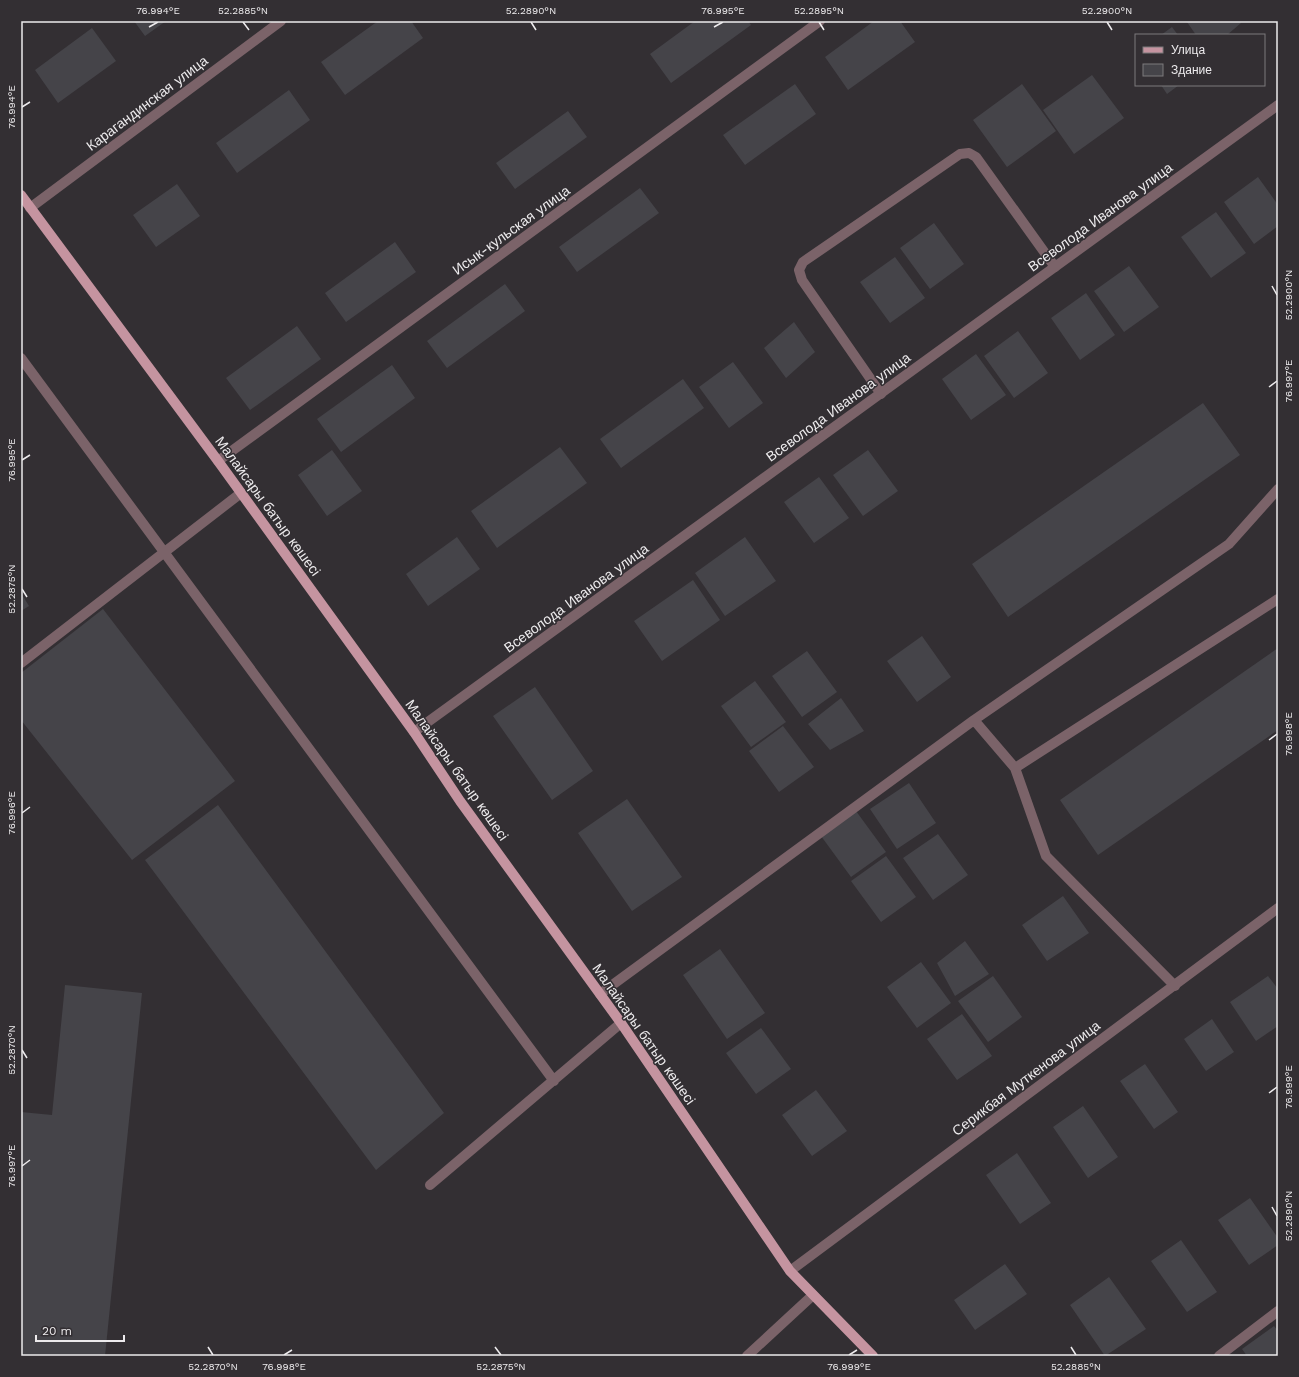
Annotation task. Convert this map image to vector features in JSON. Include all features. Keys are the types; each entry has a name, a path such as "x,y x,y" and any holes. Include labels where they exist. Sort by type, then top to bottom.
{"main road":[{"name":"Малайсары батыр көшесі","path":"21,195 218,461 414,732 460,801 621,1023 790,1271 873,1356"}],"street":[{"name":"Карагандинская улица","path":"30,208 281,21"},
{"name":"Исык-кульская улица","path":"218,461 820,21"},
{"name":"Всеволода Иванова улица","path":"414,732 1055,268 1278,104"},
{"path":"881,394 802,280 799,270 803,262 960,154 969,153 976,157 1055,268"},
{"path":"21,358 554,1081"},
{"path":"600,994 974,720 1228,544 1278,489"},
{"path":"21,663 241,493"},
{"path":"1015,768 1278,599"},
{"path":"974,720 1015,768 1046,856 1174,986"},
{"name":"Серикбая Муткенова улица","path":"790,1271 1278,908"},
{"path":"430,1185 621,1023"},
{"path":"746,1356 813,1295"},
{"path":"1219,1356 1278,1311"}],"building":[{"path":"134,21 166,21 145,36"},
{"path":"378,21 411,21 423,38 345,95 321,62"},
{"path":"695,21 748,21 751,25 671,83 650,54"},
{"path":"874,21 900,21 915,42 848,90 825,57"},
{"path":"1239,21 1241,23 1228,34 1195,34 1187,22"},
{"path":"1172,27 1177,34 1162,34"},
{"path":"92,28 116,61 58,103 35,70"},
{"path":"1092,75 1124,118 1074,154 1043,110"},
{"path":"795,84 816,114 745,165 723,135"},
{"path":"1022,84 1056,131 1007,167 973,120"},
{"path":"1162,86 1178,86 1167,94"},
{"path":"289,90 310,120 237,173 216,143"},
{"path":"568,111 587,137 515,189 496,163"},
{"path":"1258,177 1278,205 1278,226 1254,244 1224,202"},
{"path":"177,184 200,216 156,247 133,215"},
{"path":"640,188 659,213 577,272 559,247"},
{"path":"1216,212 1246,253 1211,278 1181,237"},
{"path":"934,223 964,264 930,289 900,248"},
{"path":"395,242 416,272 346,322 325,293"},
{"path":"895,257 925,298 890,323 860,282"},
{"path":"1129,266 1159,307 1124,332 1094,291"},
{"path":"505,284 525,311 447,368 427,341"},
{"path":"1086,293 1115,335 1080,360 1051,318"},
{"path":"794,322 815,352 786,378 764,348"},
{"path":"297,326 321,359 250,410 226,378"},
{"path":"1018,331 1048,373 1014,398 984,356"},
{"path":"976,354 1006,395 971,420 942,379"},
{"path":"733,362 763,403 729,428 699,387"},
{"path":"392,365 415,398 341,452 317,419"},
{"path":"683,379 704,408 621,468 600,439"},
{"path":"1203,403 1240,455 1008,617 972,564"},
{"path":"560,447 587,483 497,548 471,511"},
{"path":"332,450 362,491 327,516 298,475"},
{"path":"868,450 898,491 863,516 833,475"},
{"path":"819,477 849,518 814,543 784,502"},
{"path":"457,537 480,569 428,606 406,574"},
{"path":"745,537 776,581 725,616 695,573"},
{"path":"693,580 720,620 662,661 634,621"},
{"path":"21,593 29,606 21,611"},
{"path":"103,609 235,781 132,860 21,720 21,673"},
{"path":"922,636 951,677 917,702 887,661"},
{"path":"1278,648 1278,730 1098,855 1060,800"},
{"path":"807,651 837,692 802,717 772,676"},
{"path":"755,681 786,722 751,747 721,706"},
{"path":"535,687 593,771 552,800 493,716"},
{"path":"841,698 864,731 830,750 808,724"},
{"path":"783,726 814,767 779,792 749,751"},
{"path":"909,783 936,823 897,849 870,809"},
{"path":"627,799 682,877 632,911 578,833"},
{"path":"218,805 444,1113 376,1170 145,860"},
{"path":"856,811 886,852 851,877 821,836"},
{"path":"938,834 968,875 933,900 903,858"},
{"path":"886,856 916,897 881,922 851,881"},
{"path":"1063,896 1089,933 1047,961 1022,925"},
{"path":"965,941 989,974 955,996 937,963"},
{"path":"720,949 765,1013 727,1039 683,975"},
{"path":"921,962 951,1003 917,1028 887,987"},
{"path":"993,976 1022,1017 988,1042 958,1001"},
{"path":"1268,976 1278,989 1278,1026 1256,1041 1230,1002"},
{"path":"65,985 142,993 105,1356 21,1356 21,1112 52,1115"},
{"path":"962,1014 992,1056 957,1080 927,1039"},
{"path":"1212,1019 1234,1052 1206,1071 1184,1039"},
{"path":"761,1028 791,1069 756,1094 726,1053"},
{"path":"1145,1064 1178,1112 1154,1129 1120,1081"},
{"path":"816,1090 847,1131 812,1156 782,1115"},
{"path":"1083,1106 1118,1157 1088,1178 1053,1127"},
{"path":"1017,1153 1051,1203 1020,1224 986,1175"},
{"path":"1250,1198 1278,1238 1278,1245 1249,1265 1218,1220"},
{"path":"1181,1240 1217,1292 1187,1312 1151,1261"},
{"path":"1005,1264 1027,1294 975,1330 954,1300"},
{"path":"1109,1277 1146,1329 1105,1356 1070,1305"},
{"path":"1274,1326 1278,1331 1278,1356 1247,1356 1242,1349"}]}
